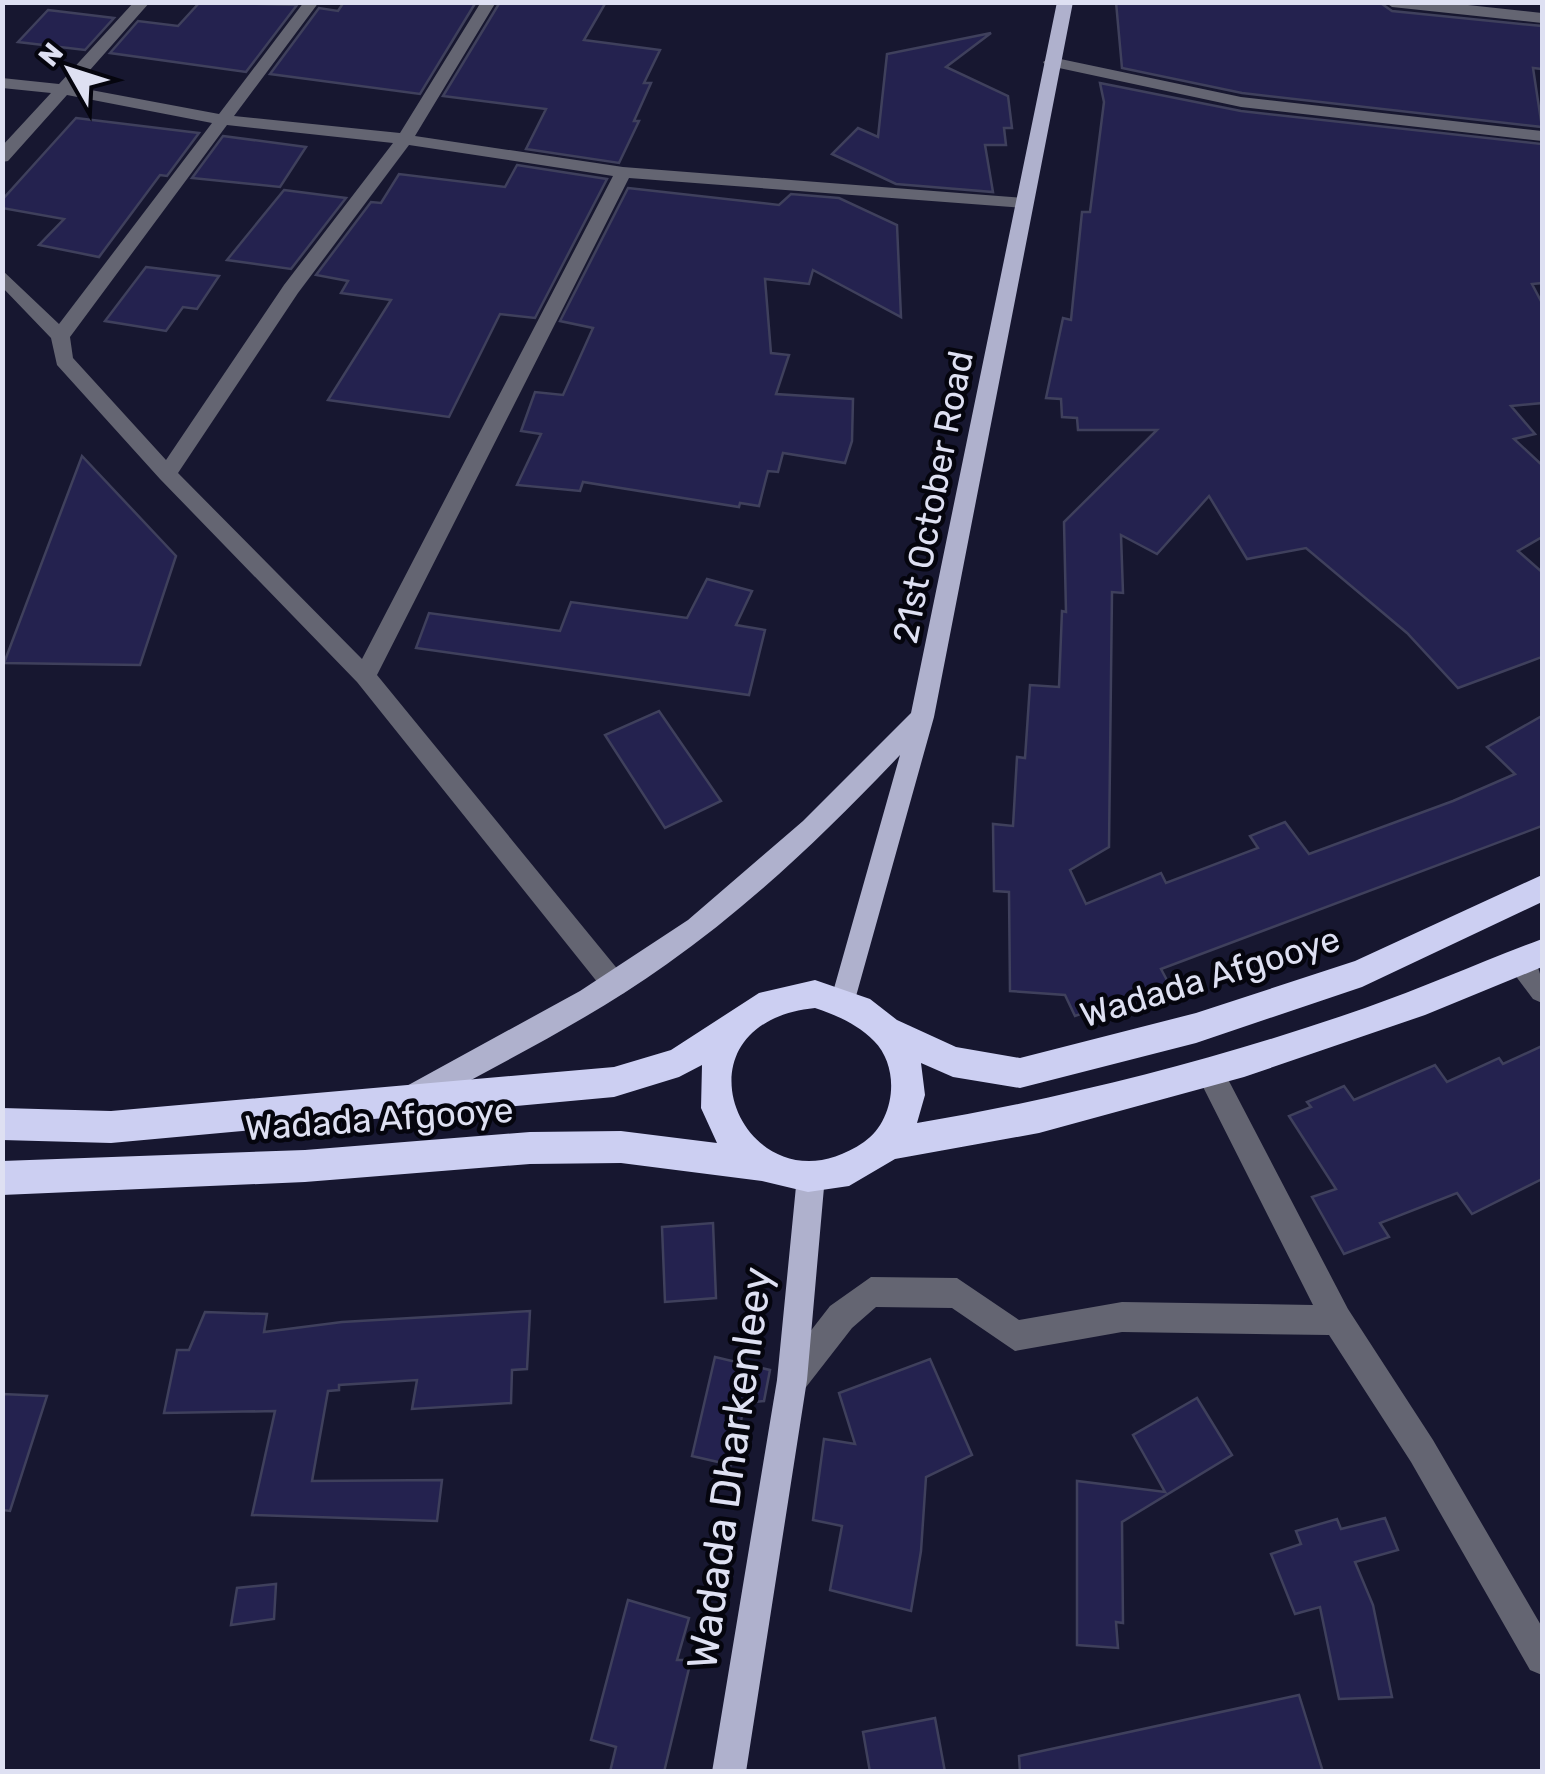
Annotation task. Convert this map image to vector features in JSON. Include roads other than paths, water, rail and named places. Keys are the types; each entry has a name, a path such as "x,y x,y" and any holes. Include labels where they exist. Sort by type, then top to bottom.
{"highway":[{"name":"Wadada Afgooye","path":"890,1033 954,1062 1020,1073 1196,1028 1362,974 1542,888"},
{"path":"888,1144 1057,1113 1209,1071 1406,1008 1531,958"},
{"path":"815,994 844,999 870,1012 890,1033 905,1058 909,1087 904,1115 888,1144 862,1166 829,1177 793,1176 761,1165 735,1142 718,1114 714,1082 720,1050 736,1026 758,1008 786,997 815,994"},
{"name":"Wadada Afgooye","path":"2,1124 111,1126 614,1082 679,1062 736,1026"},
{"name":"Wadada Afgooye","path":"2,1178 305,1166 530,1148 621,1148 761,1165"}],"main road":[{"name":"21st October Road","path":"844,999 922,716 1064,2"},
{"path":"403,1102 615,984 694,929 819,824 922,716"},
{"name":"Wadada Dharkenleey","path":"729,1772 792,1380 811,1176"}],"street":[{"path":"2,157 144,2"},
{"path":"60,336 312,2"},
{"path":"166,474 290,290 405,139 489,2"},
{"path":"1392,2 1542,18"},
{"path":"1051,62 1166,87 1192,88 1241,102 1542,136"},
{"path":"2,83 66,90 223,120 405,139 623,172 1023,203"},
{"path":"366,676 623,172"},
{"path":"2,276 60,336 64,360 166,474 366,676 418,746 615,984"},
{"path":"1531,958 1542,991"},
{"path":"1209,1071 1338,1320 1422,1451 1542,1658"},
{"path":"792,1380 841,1317 870,1292 957,1293 1015,1336 1122,1317 1338,1320"}]}
